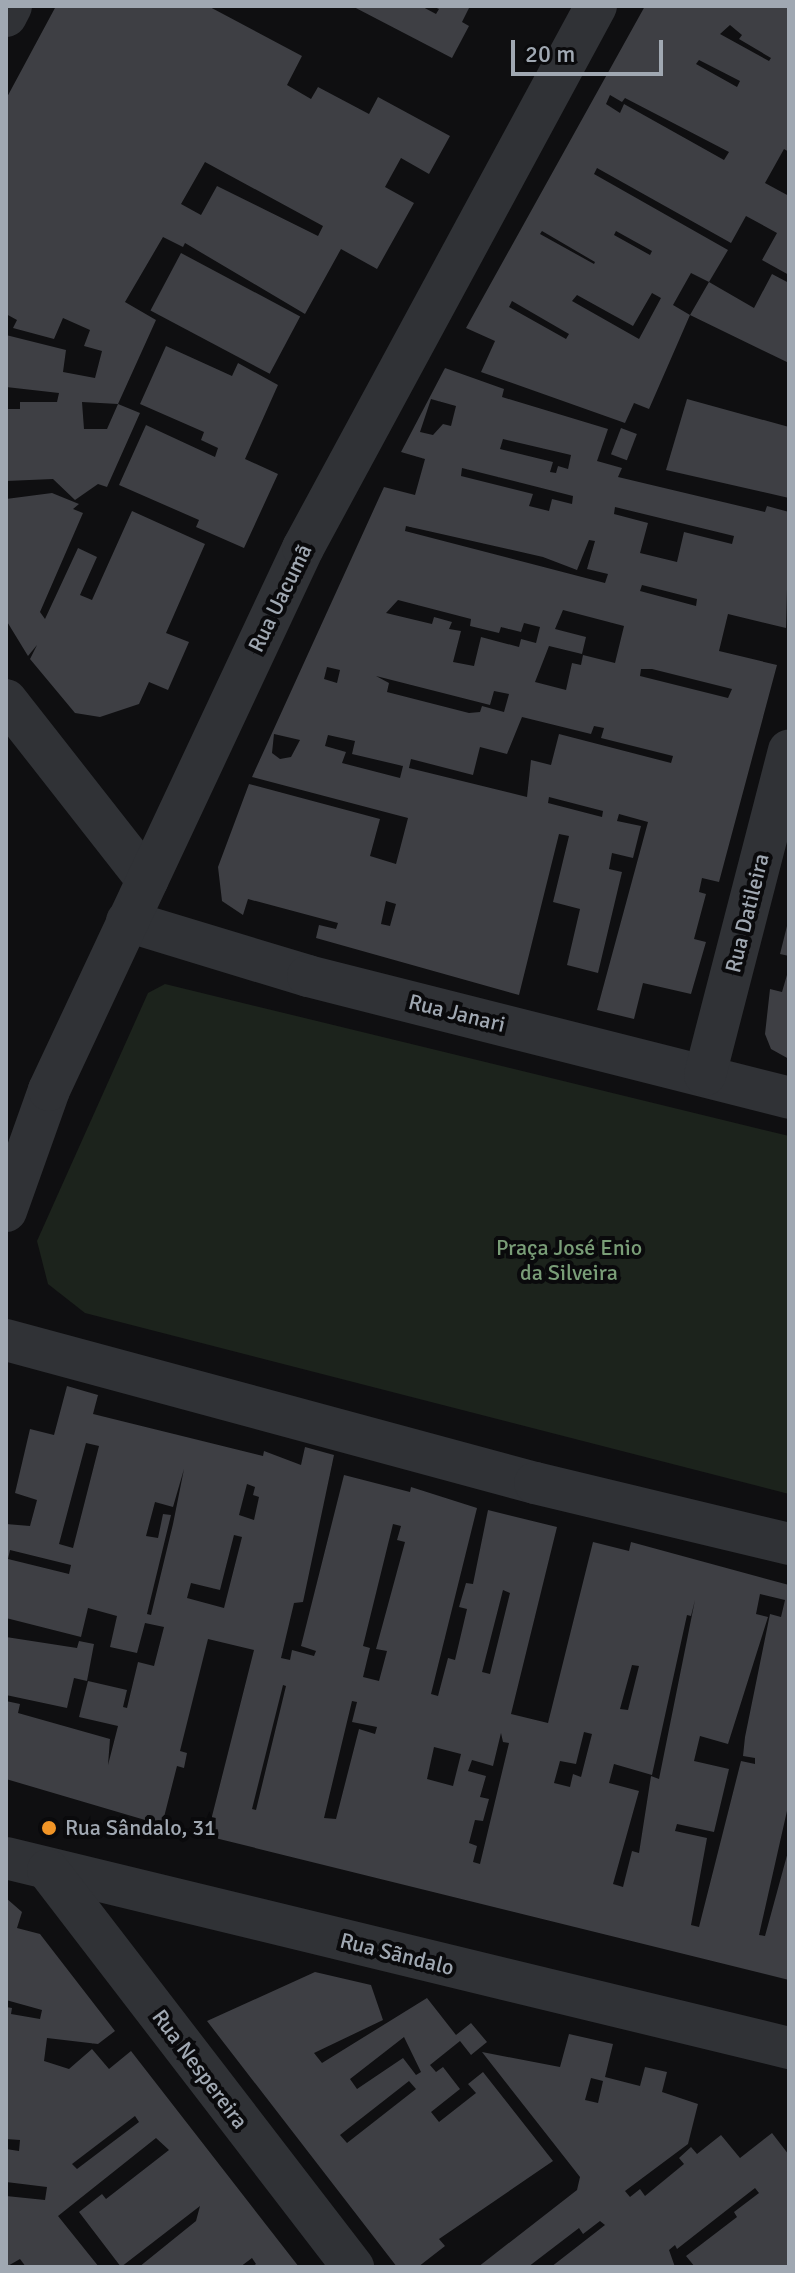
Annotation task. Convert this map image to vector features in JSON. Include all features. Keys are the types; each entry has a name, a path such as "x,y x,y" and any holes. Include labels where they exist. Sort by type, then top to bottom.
{"street":[{"path":"6,16 11,6"},
{"name":"Rua Uacumã","path":"6,1211 49,1090 303,548 596,6"},
{"path":"6,700 147,880"},
{"name":"Rua Datileira","path":"705,1075 789,751"},
{"name":"Rua Janari","path":"127,921 308,976 789,1098"},
{"path":"6,1340 535,1483 789,1544"},
{"name":"Rua Sãndalo","path":"6,1858 776,2047"},
{"name":"Rua Nespereira","path":"48,1870 353,2267"},
{"path":"776,2047 789,2079"}],"green space":[{"name":"Praça José Enio da Silveira","path":"165,984 789,1136 789,1494 85,1313 48,1284 37,1241 148,993"}],"building":[{"path":"56,6 208,6 302,56 287,85 311,99 318,87 369,114 378,97 450,136 429,174 401,158 385,187 414,203 377,269 341,249 305,314 185,243 183,247 163,237 125,302 156,320 118,404 140,413 107,487 98,484 75,500 53,479 6,481 6,409 20,409 20,402 57,402 59,393 6,387 6,335 66,350 63,372 95,378 102,351 84,346 90,330 63,318 54,339 13,328 17,320 6,314 6,99","holes":["205,162 323,226 318,236 217,186 201,215 181,204","82,402 118,404 107,429 84,429"]},
{"path":"352,6 421,6 436,14 439,9 432,6 470,6 462,22 469,26 452,58"},
{"path":"645,6 789,6 789,152 784,149 765,183 789,196 789,275 762,260 777,233 746,216 731,243 597,168 594,174 728,250 709,282 691,273 673,305 690,315 649,409 634,403 625,423 481,372 495,341 466,328","holes":["730,25 742,35 739,39 771,58 769,61 720,34","699,60 740,81 737,87 696,64","610,95 622,102 625,98 729,152 724,160 624,104 620,113 606,104","542,231 594,264 540,234","616,231 652,251 650,255 614,235","652,293 661,298 639,339 572,301 577,295 633,326","512,301 569,334 566,339 509,307"]},
{"path":"181,253 300,316 270,374 150,310"},
{"path":"772,274 789,283 789,363 690,315 709,282 754,308"},
{"path":"166,346 232,376 238,363 278,385 245,459 278,474 244,548 196,527 199,520 119,485 146,425 215,457 218,448 201,440 204,432 140,404"},
{"path":"445,368 504,389 502,397 608,429 597,461 622,468 618,477 765,512 767,506 789,512 786,628 728,614 719,651 777,665 719,882 702,878 699,892 706,894 694,939 706,942 691,994 643,983 634,1019 597,1010 648,822 619,814 617,821 641,826 633,858 612,853 609,869 622,872 598,973 567,965 580,909 553,902 569,836 559,834 519,995 316,938 319,925 336,929 338,923 248,899 243,915 222,901 218,867 249,784 380,819 370,856 396,864 408,818 252,777 384,487 415,495 425,459 401,452","holes":["431,399 456,406 451,426 443,424 433,435 420,432","503,439 571,455 568,469 558,466 556,473 550,472 553,462 500,449","462,468 573,496 572,504 552,499 549,511 529,506 533,494 461,476","615,507 734,536 732,544 684,532 677,562 640,553 648,523 614,514","406,526 543,557 577,570 589,540 595,541 587,569 608,574 605,583 405,531","642,585 697,599 696,606 640,591","398,600 471,619 470,626 499,633 501,627 521,632 524,623 540,627 536,643 521,639 519,647 481,637 474,666 453,662 461,631 449,629 452,622 434,617 432,624 386,613","563,610 624,626 615,663 583,655 581,665 572,663 566,690 535,682 549,646 582,654 586,637 555,629","327,667 340,670 337,683 324,679","641,669 732,689 728,698 640,676","376,676 490,705 494,691 509,694 504,712 482,706 480,712 469,713 387,692 389,683","522,717 591,734 594,726 604,728 601,738 673,756 671,763 559,734 551,765 531,760 527,797 409,768 411,759 473,775 480,747 507,754","274,734 300,740 291,757 280,759 272,753","328,735 355,741 352,754 403,766 400,778 342,763 346,752 325,746","549,797 603,811 602,817 548,803","386,901 396,904 390,926 381,924"]},
{"path":"687,399 789,427 789,498 666,470"},
{"path":"621,428 637,434 627,460 611,454"},
{"path":"52,493 79,504 73,509 83,513 40,612 45,619 78,548 97,557 80,595 92,600 132,511 205,544 166,633 189,642 168,690 149,682 139,704 100,717 75,713 30,659 37,645 28,656 6,620 6,499"},
{"path":"789,922 789,956 780,954"},
{"path":"789,968 789,1059 771,1049 765,1034 770,989 782,992"},
{"path":"67,1386 98,1395 93,1414 263,1456 264,1451 301,1465 305,1447 334,1455 303,1602 294,1603 281,1658 290,1660 292,1650 314,1656 316,1651 301,1646 344,1475 410,1492 411,1487 477,1508 431,1694 438,1696 448,1658 455,1660 467,1609 459,1607 466,1583 473,1584 488,1510 557,1527 511,1714 548,1723 593,1542 629,1551 631,1542 789,1585 789,1802 759,1935 765,1936 789,1848 789,1980 207,1836 254,1650 208,1639 180,1751 187,1753 184,1768 177,1766 162,1825 6,1779 6,1701 20,1704 18,1713 110,1739 108,1765 118,1726 79,1717 88,1681 127,1690 123,1707 127,1708 138,1662 154,1666 164,1627 145,1623 137,1653 110,1647 117,1616 88,1608 81,1637 6,1618 6,1524 30,1526 37,1500 15,1493 30,1429 54,1435","holes":["86,1443 99,1446 73,1548 59,1544","184,1469 151,1615 147,1614 171,1515 163,1514 158,1538 146,1536 155,1502 173,1507","247,1484 255,1487 253,1495 259,1497 254,1520 239,1515","393,1524 401,1526 397,1540 405,1542 376,1649 387,1651 379,1681 363,1677 370,1648 363,1646","234,1535 242,1537 224,1608 187,1598 191,1583 220,1590","10,1550 71,1565 69,1574 8,1559","503,1590 510,1593 490,1674 482,1672","760,1594 785,1600 781,1617 770,1614 745,1737 743,1756 755,1758 755,1764 741,1761 699,1927 691,1925 707,1838 675,1831 677,1824 714,1832 729,1769 694,1761 700,1736 728,1744 768,1617 756,1614","695,1600 659,1779 651,1776 639,1853 632,1851 623,1887 613,1884 639,1791 609,1783 614,1764 652,1775 687,1615 691,1616","632,1665 639,1666 628,1710 620,1709","283,1685 286,1686 256,1810 252,1809","352,1701 357,1702 352,1722 377,1727 375,1734 359,1729 336,1819 324,1818","584,1732 592,1734 581,1777 573,1774 570,1787 554,1783 560,1761 576,1764","501,1733 503,1742 509,1743 480,1864 473,1862 477,1846 469,1843 475,1820 483,1821 489,1799 480,1797 486,1776 468,1771 472,1760 493,1766","434,1747 461,1754 453,1786 427,1779"]},
{"path":"6,1637 77,1648 79,1641 94,1644 87,1681 74,1678 67,1708 6,1695"},
{"path":"6,1898 22,1912 17,1928 40,1934 115,2031 98,2044 47,2038 44,2061 69,2069 92,2049 109,2069 131,2051 299,2267 252,2267 256,2264 252,2258 240,2267 139,2267 196,2221 200,2206 121,2267 79,2212 102,2194 106,2199 169,2150 156,2138 58,2216 99,2267 26,2267 20,2259 6,2267 6,2196 45,2200 47,2187 6,2182 6,2149 19,2151 20,2140 6,2139 6,2007 12,2008 11,2014 40,2019 42,2010 6,2000","holes":["135,2116 139,2122 77,2169 72,2164"]},
{"path":"315,1972 371,1985 383,2020 314,2053 322,2063 427,1998 456,2035 471,2023 487,2042 471,2055 460,2041 430,2065 436,2072 443,2067 460,2089 431,2112 439,2122 476,2093 468,2084 483,2072 553,2161 439,2239 445,2246 418,2267 397,2267 207,2021","holes":["404,2037 421,2072 416,2075 403,2058 357,2089 350,2079","409,2081 416,2089 347,2143 340,2135"]},
{"path":"569,2034 613,2044 605,2077 640,2086 645,2067 667,2072 662,2092 698,2104 688,2144 625,2191 630,2197 640,2189 645,2196 684,2164 679,2158 691,2147 697,2154 721,2135 740,2158 772,2133 789,2155 789,2267 695,2267 686,2256 737,2217 734,2212 759,2193 755,2188 677,2249 675,2245 669,2250 675,2267 551,2267 605,2225 600,2221 583,2234 579,2228 528,2267 478,2267 577,2190 580,2177 482,2052 560,2067","holes":["591,2078 603,2081 598,2103 585,2100"]}],"place":[{"name":"Rua Sândalo, 31","path":"49,1828"}]}
